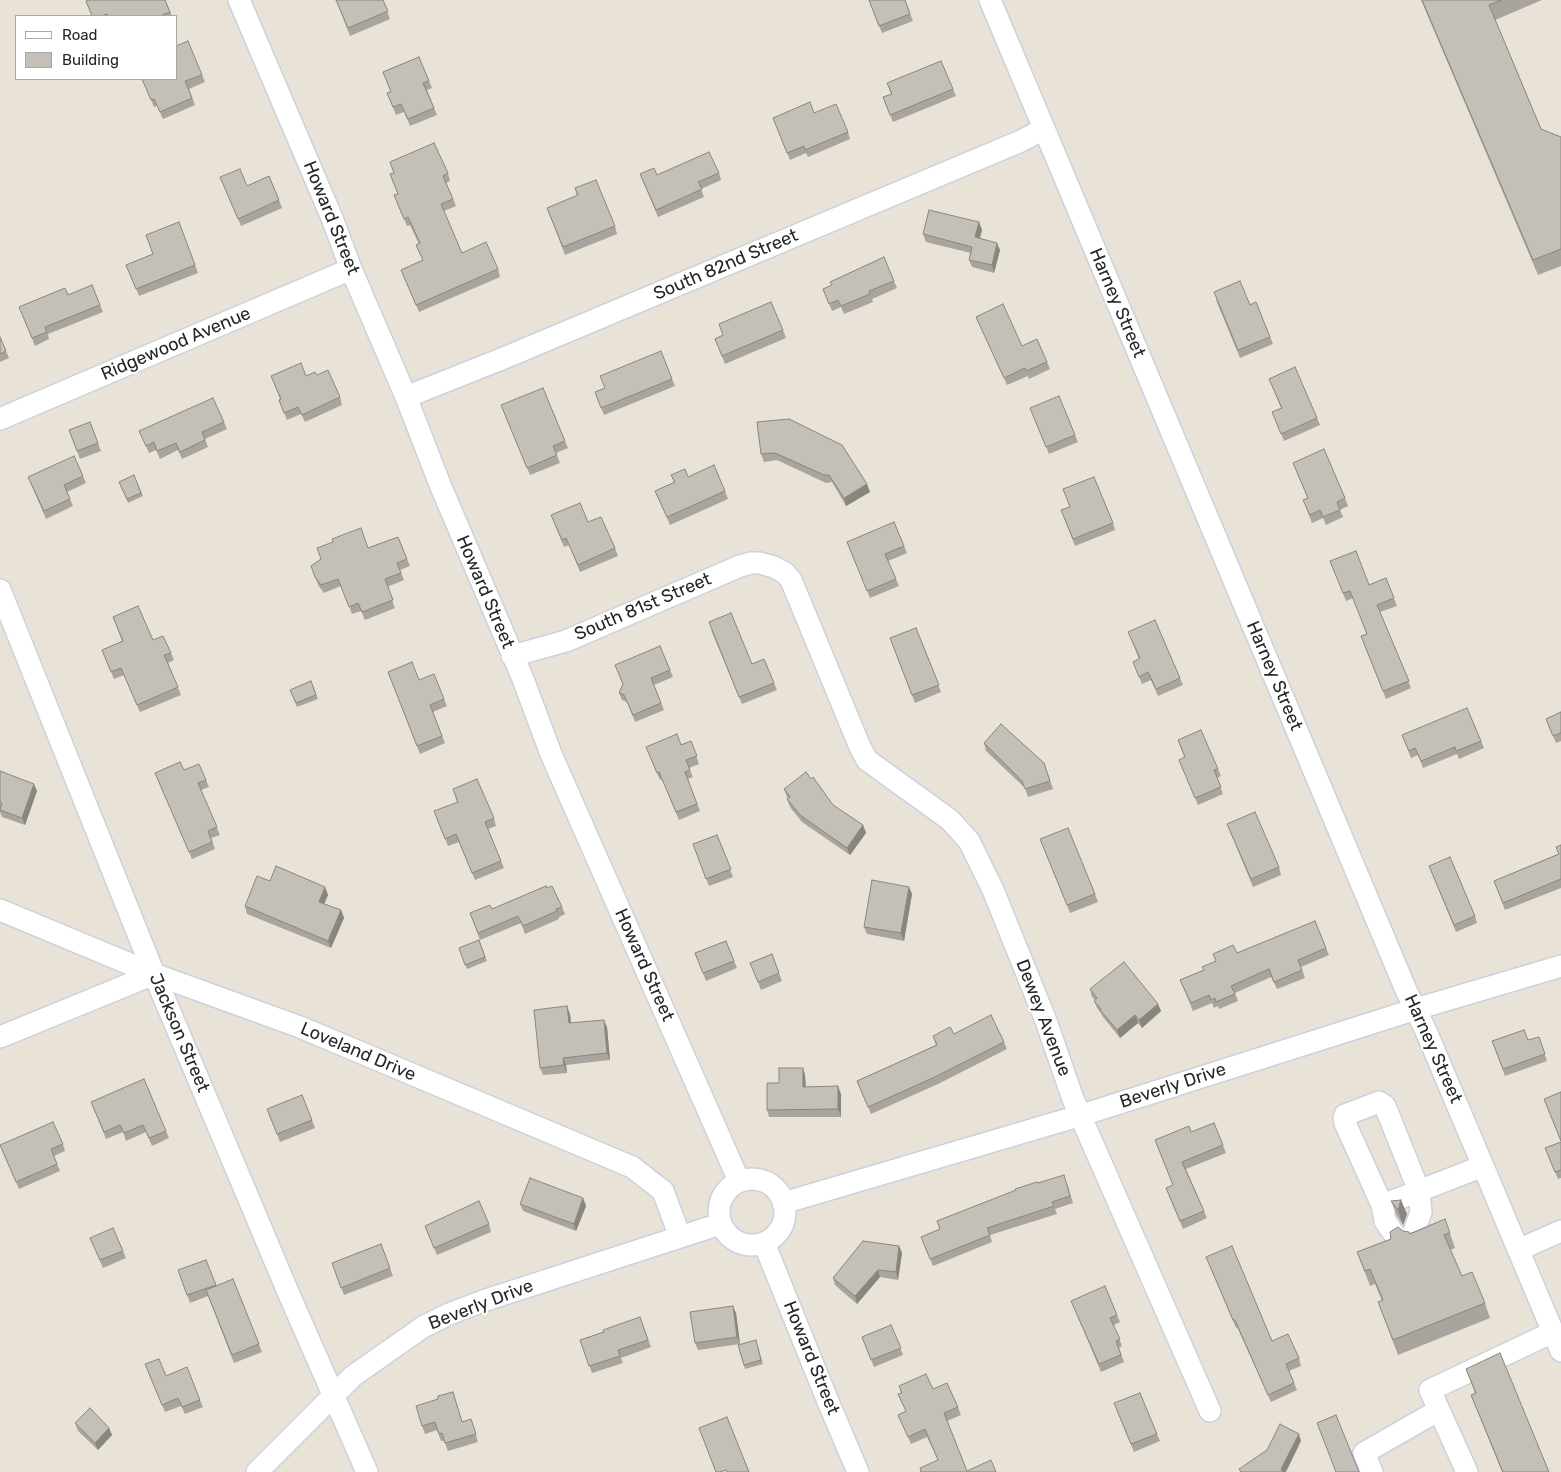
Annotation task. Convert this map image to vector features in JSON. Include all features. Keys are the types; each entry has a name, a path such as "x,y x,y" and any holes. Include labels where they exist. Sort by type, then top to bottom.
{"street":[{"name":"Howard Street","path":"239,0 332,218 351,269 406,397 441,487 523,679 551,754 740,1181"},
{"name":"Harney Street","path":"990,0 1406,990 1416,1008 1557,1342"},
{"name":"South 82nd Street","path":"406,397 513,354 1020,141 1044,129"},
{"name":"Ridgewood Avenue","path":"0,419 351,269"},
{"name":"South 81st Street","path":"512,656 566,641 740,566 760,563 774,567"},
{"name":"Dewey Avenue","path":"774,567 785,573 791,580 867,760 950,820 969,842 993,890 1046,1021 1073,1099 1082,1115 1210,1411"},
{"name":"Jackson Street","path":"0,590 154,974 288,1292 367,1472"},
{"name":"Loveland Drive","path":"0,910 154,974 300,1027 632,1167 663,1191 680,1236"},
{"name":"Beverly Drive","path":"783,1203 1082,1115 1416,1008 1561,966"},
{"path":"0,1037 154,974"},
{"path":"1379,1102 1385,1106 1419,1191 1421,1212 1404,1234 1385,1221 1382,1205 1345,1123 1345,1115 1379,1102"},
{"path":"1382,1205 1483,1166"},
{"path":"750,1179 761,1180 771,1185 783,1203 785,1212 779,1231 773,1238 764,1243 749,1245 733,1240 725,1233 720,1224 719,1203 730,1186 740,1181 750,1179"},
{"name":"Beverly Drive","path":"257,1472 352,1376 400,1342 449,1314 483,1301 720,1224"},
{"path":"1518,1250 1561,1231"},
{"name":"Howard Street","path":"764,1243 858,1472"},
{"path":"1467,1472 1430,1390 1557,1342"},
{"path":"1372,1472 1364,1453 1439,1410"}],"building":[{"path":"165,0 170,12 162,15 92,15 86,1"},
{"path":"336,0 383,0 388,11 348,28"},
{"path":"869,0 905,0 910,14 879,26"},
{"path":"1422,0 1501,0 1489,5 1541,129 1561,137 1561,249 1533,260"},
{"path":"188,41 202,75 185,81 192,98 160,112 154,99 151,100 142,80 178,80 178,45"},
{"path":"419,57 429,81 423,83 434,108 408,119 401,104 393,107 387,93 391,92 383,72"},
{"path":"941,61 953,89 890,115 883,97 892,94 887,83"},
{"path":"810,102 814,113 836,104 848,132 805,150 804,146 787,153 773,118"},
{"path":"434,143 448,173 443,176 453,199 441,204 462,253 486,242 498,269 416,305 401,270 423,260 416,245 420,243 408,217 404,219 394,195 398,194 390,174 394,173 390,162"},
{"path":"709,152 719,173 698,182 702,189 656,210 640,174 654,168 657,175"},
{"path":"240,169 247,186 269,176 279,200 238,219 220,177"},
{"path":"596,180 615,226 563,247 547,208 578,195 575,188"},
{"path":"929,210 979,222 975,237 997,243 992,265 969,260 972,247 923,234"},
{"path":"179,222 195,265 136,289 126,265 153,254 146,235"},
{"path":"884,257 894,281 869,291 870,294 841,306 838,300 829,304 823,289 832,285 830,282"},
{"path":"1240,281 1250,305 1256,302 1270,337 1238,350 1214,292"},
{"path":"92,285 100,305 45,327 47,332 32,338 19,307 65,288 68,295"},
{"path":"771,302 783,330 722,356 715,339 723,335 719,324"},
{"path":"1003,304 1022,346 1037,339 1047,362 1026,371 1025,368 1004,378 976,317"},
{"path":"0,337 6,351 0,354"},
{"path":"661,351 672,379 601,408 595,392 605,388 600,376"},
{"path":"301,363 306,376 315,372 317,375 328,370 340,397 302,415 298,407 284,413 279,400 281,399 271,376"},
{"path":"1295,367 1317,418 1281,434 1272,412 1282,408 1269,379"},
{"path":"543,388 565,441 553,446 557,455 527,468 501,405"},
{"path":"1059,396 1075,435 1046,447 1030,408"},
{"path":"213,398 224,422 202,432 205,440 180,452 176,443 157,451 154,442 146,446 139,431"},
{"path":"789,419 842,445 867,484 844,498 829,475 824,475 775,453 761,454 757,422"},
{"path":"90,422 98,443 77,451 69,430"},
{"path":"1324,449 1345,498 1337,502 1340,510 1323,517 1320,510 1310,515 1303,500 1308,498 1293,463"},
{"path":"74,456 83,476 64,485 70,499 44,511 28,477"},
{"path":"714,465 725,491 667,517 655,491 675,482 671,475 685,469 688,477"},
{"path":"134,475 141,493 127,499 119,482"},
{"path":"1094,477 1113,523 1073,539 1061,510 1070,507 1063,489"},
{"path":"580,503 588,522 601,517 615,548 578,565 566,538 562,540 551,515"},
{"path":"894,522 904,546 885,554 896,579 867,591 847,542"},
{"path":"361,528 368,548 398,537 407,559 397,563 401,573 385,579 393,600 362,612 358,603 349,607 338,579 321,585 315,577 311,566 321,559 317,548 333,542 332,539"},
{"path":"1356,551 1369,585 1386,578 1394,598 1377,605 1409,681 1383,691 1361,636 1367,634 1350,591 1343,593 1330,561"},
{"path":"138,606 153,640 163,636 171,653 164,655 178,687 137,705 121,668 111,672 102,650 123,641 113,617"},
{"path":"731,613 752,664 764,659 774,683 739,697 709,622"},
{"path":"1155,620 1180,678 1156,689 1148,672 1139,677 1133,662 1140,658 1128,632"},
{"path":"916,628 939,685 912,695 890,638"},
{"path":"660,646 670,670 651,678 661,703 633,715 624,695 619,693 623,684 615,665"},
{"path":"412,662 419,680 434,674 444,699 430,705 442,736 417,746 388,672"},
{"path":"311,681 316,695 296,703 290,690"},
{"path":"1467,708 1481,741 1456,751 1455,747 1421,761 1415,748 1409,751 1402,735"},
{"path":"1561,712 1561,733 1553,736 1546,719"},
{"path":"1001,724 1044,763 1050,781 1025,789 1022,781 984,743"},
{"path":"1201,730 1218,769 1214,770 1221,787 1195,798 1179,760 1185,757 1178,740"},
{"path":"677,734 681,745 691,741 697,756 686,760 690,770 685,772 697,804 676,812 646,747"},
{"path":"180,762 184,770 199,764 206,780 198,783 217,827 208,831 212,842 189,852 155,773"},
{"path":"0,771 34,784 22,818 0,810 2,803 0,802"},
{"path":"806,772 811,779 813,777 833,805 863,825 847,848 800,815 787,799 790,797 784,789"},
{"path":"477,779 494,818 485,822 501,861 472,873 456,834 445,839 434,811 458,802 453,789"},
{"path":"1255,812 1279,867 1251,879 1227,824"},
{"path":"1068,828 1095,894 1067,905 1040,839"},
{"path":"717,835 731,869 706,879 693,844"},
{"path":"1561,845 1561,879 1503,903 1494,881 1559,854 1556,847"},
{"path":"1450,857 1475,916 1454,925 1429,866"},
{"path":"276,866 325,887 319,902 341,910 328,941 245,906 257,876 270,881"},
{"path":"872,880 909,887 901,933 864,927"},
{"path":"546,886 547,888 552,886 562,907 556,909 557,911 523,926 518,916 478,933 470,913 490,905 492,909"},
{"path":"1315,921 1326,948 1298,960 1302,970 1274,982 1269,969 1231,986 1235,994 1216,1002 1215,998 1211,1000 1209,995 1191,1003 1180,980 1204,970 1202,967 1216,961 1213,954 1233,945 1237,953"},
{"path":"479,940 485,957 465,965 459,948"},
{"path":"726,941 734,961 703,973 695,953"},
{"path":"772,954 779,973 758,982 750,963"},
{"path":"1124,962 1158,1004 1139,1020 1135,1015 1117,1030 1094,1001 1097,998 1090,989"},
{"path":"567,1006 569,1023 604,1020 607,1053 563,1058 564,1065 540,1068 534,1010"},
{"path":"991,1015 1004,1042 935,1077 868,1107 857,1081 937,1045 933,1036 950,1027 954,1034"},
{"path":"1524,1030 1528,1040 1539,1037 1545,1054 1503,1069 1492,1041"},
{"path":"779,1068 803,1068 803,1087 838,1086 838,1109 767,1110 767,1083 779,1083"},
{"path":"144,1079 166,1131 149,1138 143,1125 124,1133 120,1125 104,1132 91,1102"},
{"path":"1561,1092 1561,1141 1544,1099"},
{"path":"302,1095 312,1120 277,1134 267,1109"},
{"path":"53,1122 63,1144 51,1149 57,1164 16,1182 0,1145"},
{"path":"1214,1123 1223,1145 1182,1162 1204,1211 1180,1221 1166,1188 1173,1185 1155,1140 1189,1126 1191,1132"},
{"path":"1561,1142 1561,1170 1555,1172 1545,1148"},
{"path":"1064,1175 1070,1196 1052,1202 1054,1206 987,1228 990,1235 930,1259 921,1237 940,1229 937,1221 1015,1189"},
{"path":"530,1178 583,1198 574,1224 520,1204"},
{"path":"1401,1200 1398,1210 1391,1201"},
{"path":"479,1201 489,1224 434,1248 425,1226"},
{"path":"1445,1219 1450,1233 1444,1235 1462,1276 1472,1272 1485,1303 1393,1340 1378,1302 1383,1300 1370,1269 1365,1271 1357,1252 1391,1239 1390,1232 1398,1227 1410,1234"},
{"path":"113,1228 123,1251 100,1260 90,1238"},
{"path":"863,1241 899,1246 896,1272 878,1270 855,1296 833,1278"},
{"path":"381,1244 390,1268 341,1288 332,1263"},
{"path":"1232,1246 1272,1341 1288,1334 1299,1358 1286,1364 1294,1383 1268,1395 1206,1257"},
{"path":"206,1260 216,1285 187,1295 178,1270"},
{"path":"233,1279 259,1344 232,1355 206,1290"},
{"path":"1105,1286 1117,1315 1110,1318 1120,1339 1116,1341 1121,1355 1099,1364 1071,1301"},
{"path":"733,1306 737,1337 695,1343 690,1312"},
{"path":"640,1317 648,1340 618,1350 620,1356 589,1366 580,1340"},
{"path":"891,1325 901,1348 871,1360 862,1337"},
{"path":"756,1340 761,1360 744,1365 738,1345"},
{"path":"1500,1353 1549,1472 1503,1472 1471,1395 1476,1393 1466,1369"},
{"path":"159,1359 166,1376 187,1367 200,1400 182,1407 178,1398 162,1405 145,1364"},
{"path":"926,1374 933,1389 947,1383 958,1407 944,1413 967,1471 991,1460 996,1472 921,1472 920,1468 938,1460 925,1429 908,1437 898,1415 906,1411 898,1394 902,1393 899,1386"},
{"path":"453,1392 462,1422 471,1419 476,1434 445,1443 442,1433 439,1434 435,1422 422,1426 416,1406 438,1399 438,1396"},
{"path":"1140,1393 1157,1434 1131,1444 1114,1403"},
{"path":"90,1408 109,1428 95,1443 75,1423"},
{"path":"1336,1415 1359,1472 1336,1472 1317,1423"},
{"path":"727,1417 749,1472 727,1472 726,1470 716,1472 699,1428"},
{"path":"1280,1424 1299,1434 1281,1469 1283,1472 1241,1472 1239,1469 1267,1450"}]}
